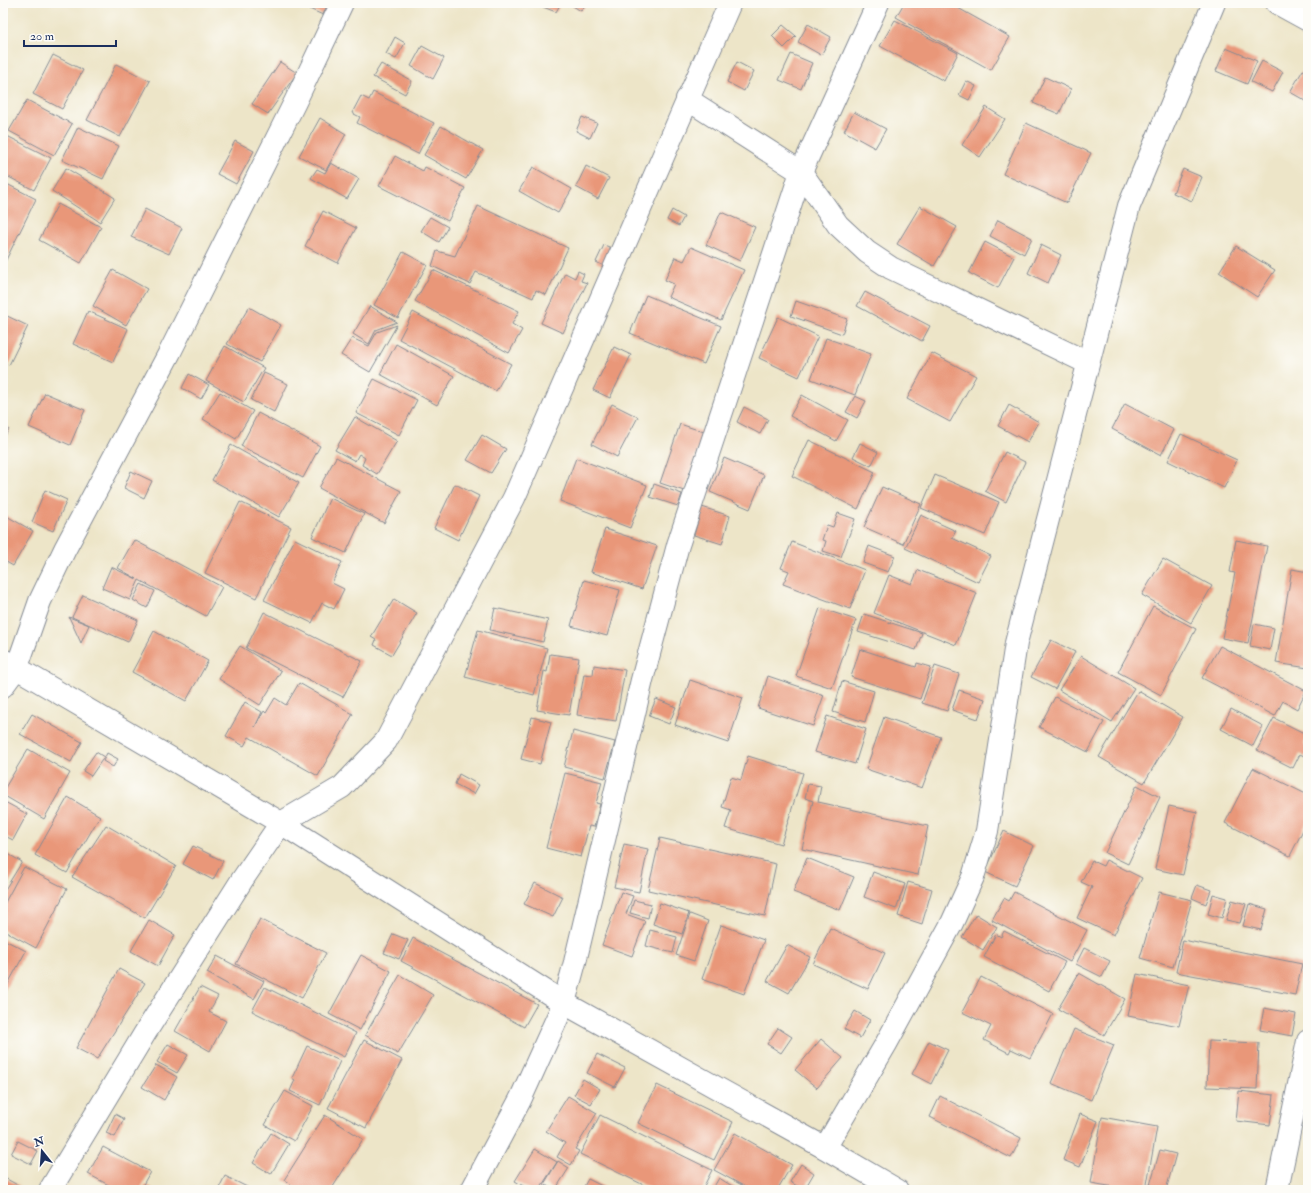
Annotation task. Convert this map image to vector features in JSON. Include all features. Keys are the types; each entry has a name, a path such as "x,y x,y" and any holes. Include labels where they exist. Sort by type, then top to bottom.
{"street":[{"path":"3,686 10,664 65,549 174,345 292,110 342,3"},
{"path":"50,1190 145,1033 238,886 281,823 342,787 386,741 514,498 730,3"},
{"path":"472,1190 520,1100 564,1003 579,947 642,680 678,546 801,172 878,3"},
{"path":"826,1148 886,1044 952,923 972,877 987,831 1016,643 1129,206 1214,3"},
{"path":"1277,3 1308,20"},
{"path":"688,99 801,172 838,225 867,252 891,268 1088,363"},
{"path":"10,664 281,823 564,1003 826,1148 897,1190"},
{"path":"1277,1190 1308,1041"}],"building":[{"path":"298,3 328,3 323,15"},
{"path":"544,3 561,3 556,12 543,7"},
{"path":"568,3 587,3 581,11"},
{"path":"904,3 949,3 1010,37 991,70 896,17"},
{"path":"895,20 958,53 944,81 880,46"},
{"path":"808,24 831,37 821,55 798,42"},
{"path":"783,25 796,36 784,48 772,36"},
{"path":"395,37 405,43 396,59 386,54"},
{"path":"422,46 444,58 433,79 411,66"},
{"path":"1226,48 1257,61 1247,84 1216,71"},
{"path":"791,54 812,63 801,89 779,80"},
{"path":"53,55 83,70 62,109 33,94"},
{"path":"1262,61 1283,72 1272,92 1251,82"},
{"path":"280,62 297,73 268,114 252,104"},
{"path":"737,62 754,71 744,91 727,82"},
{"path":"116,64 150,81 120,137 87,120"},
{"path":"381,64 412,81 405,94 373,77"},
{"path":"1303,70 1308,72 1308,97 1306,101 1290,92"},
{"path":"1045,77 1071,89 1059,114 1033,103"},
{"path":"966,81 976,86 969,100 959,95"},
{"path":"373,92 434,123 418,154 357,123 360,117 352,113 361,96 369,100"},
{"path":"27,100 72,124 54,155 9,131"},
{"path":"986,107 1005,119 980,157 962,145"},
{"path":"854,112 886,129 875,148 844,131"},
{"path":"582,117 597,123 590,138 576,131"},
{"path":"320,118 346,134 326,170 299,156"},
{"path":"1026,123 1091,153 1067,203 1003,174"},
{"path":"441,126 483,150 466,179 424,155"},
{"path":"78,127 119,146 103,179 62,160"},
{"path":"3,134 51,158 34,190 3,174"},
{"path":"235,141 254,151 236,184 217,174"},
{"path":"395,156 423,171 425,167 465,188 448,221 379,186"},
{"path":"331,163 359,179 347,199 311,178 317,169 325,173"},
{"path":"586,166 609,178 598,199 576,187"},
{"path":"533,167 572,189 558,213 519,191"},
{"path":"66,168 115,198 100,222 52,191"},
{"path":"1183,169 1202,177 1192,201 1173,193"},
{"path":"3,182 36,199 3,266"},
{"path":"58,204 101,227 81,263 39,240"},
{"path":"478,206 568,248 546,295 536,290 533,298 476,272 470,284 432,266 437,251 455,256"},
{"path":"920,206 957,227 934,266 897,244"},
{"path":"145,209 182,228 169,254 131,237"},
{"path":"672,210 684,217 679,226 667,220"},
{"path":"323,211 356,228 338,263 305,246"},
{"path":"721,212 755,227 740,261 706,245"},
{"path":"430,217 448,227 439,242 421,231"},
{"path":"998,220 1032,238 1024,254 990,236"},
{"path":"985,242 1014,257 998,288 969,273"},
{"path":"604,245 612,248 604,266 596,262"},
{"path":"1041,245 1061,255 1048,283 1028,273"},
{"path":"1236,246 1275,270 1257,297 1219,272"},
{"path":"691,247 744,270 721,320 668,297 674,284 665,280 675,257 684,261"},
{"path":"403,252 427,265 398,318 374,305"},
{"path":"113,270 147,289 126,325 93,306"},
{"path":"433,270 519,311 512,324 522,330 509,353 415,301"},
{"path":"578,271 584,274 581,281 587,283 563,333 541,323 565,273 575,278"},
{"path":"865,292 930,326 922,341 857,306"},
{"path":"646,295 721,326 704,364 630,333"},
{"path":"796,301 847,319 842,334 791,316"},
{"path":"370,306 397,322 376,330 369,344 353,334"},
{"path":"249,307 281,325 260,362 227,344"},
{"path":"88,311 128,329 113,362 73,344"},
{"path":"413,312 511,364 496,391 399,339"},
{"path":"3,314 28,326 9,365 3,363"},
{"path":"778,317 818,336 799,377 759,358"},
{"path":"397,325 370,372 341,355 352,338 369,346 377,332"},
{"path":"826,338 871,354 855,395 811,379"},
{"path":"396,344 454,376 437,405 380,374"},
{"path":"225,346 264,368 244,402 206,381"},
{"path":"614,347 631,355 610,398 593,390"},
{"path":"932,353 976,376 950,422 907,399"},
{"path":"264,373 288,384 274,412 251,400"},
{"path":"189,374 209,385 201,399 182,388"},
{"path":"374,379 417,400 399,435 356,413"},
{"path":"220,392 253,411 236,439 203,419"},
{"path":"45,393 85,410 70,445 29,427"},
{"path":"802,395 848,420 836,441 790,416"},
{"path":"855,396 866,401 857,418 846,412"},
{"path":"612,404 638,417 617,457 592,444"},
{"path":"1125,404 1174,430 1161,455 1112,429"},
{"path":"1009,405 1039,422 1028,442 998,426"},
{"path":"744,407 768,419 760,434 737,422"},
{"path":"258,413 320,446 303,478 241,446"},
{"path":"355,417 397,441 377,474 362,465 365,458 359,454 355,461 335,450"},
{"path":"680,424 704,432 684,491 660,483"},
{"path":"3,425 9,429 3,439"},
{"path":"1181,434 1237,460 1224,488 1168,461"},
{"path":"482,435 506,449 491,473 467,460"},
{"path":"809,440 875,472 858,509 792,476"},
{"path":"860,443 878,452 871,466 853,457"},
{"path":"231,445 299,483 279,517 212,480"},
{"path":"1005,452 1025,462 1006,502 985,491"},
{"path":"336,457 401,491 384,523 319,488"},
{"path":"576,458 647,485 630,528 560,501"},
{"path":"724,458 764,475 750,509 710,492"},
{"path":"131,471 152,481 144,498 124,488"},
{"path":"935,475 999,502 985,535 921,508"},
{"path":"455,484 479,496 458,540 434,528"},
{"path":"654,484 682,494 678,506 650,497"},
{"path":"882,487 921,504 903,544 864,527"},
{"path":"45,490 67,500 53,531 32,522"},
{"path":"330,498 364,514 346,553 312,537"},
{"path":"240,502 291,527 256,598 205,573"},
{"path":"702,507 730,516 722,544 694,535"},
{"path":"838,513 855,519 841,557 823,551 826,541 822,540 827,525 833,527"},
{"path":"3,514 33,531 13,566 3,560"},
{"path":"921,515 956,531 952,538 991,556 978,582 905,548"},
{"path":"605,529 657,546 642,589 591,572"},
{"path":"295,539 342,562 332,583 344,589 334,609 322,603 312,623 264,600"},
{"path":"134,540 222,587 206,616 139,580 130,600 102,588 111,567 137,579 118,568"},
{"path":"1236,540 1267,546 1248,643 1222,638 1235,573 1230,572"},
{"path":"792,542 865,570 850,609 783,584 789,571 781,568"},
{"path":"869,546 895,556 888,572 863,563"},
{"path":"1163,559 1212,586 1191,623 1142,595"},
{"path":"1292,569 1308,572 1308,668 1276,663"},
{"path":"918,570 977,593 956,645 874,613 889,575 912,584"},
{"path":"584,580 620,590 607,636 571,626"},
{"path":"141,584 155,591 147,608 133,600"},
{"path":"83,595 138,620 128,642 72,617"},
{"path":"394,599 417,613 392,655 374,645 376,640 371,637"},
{"path":"1153,606 1196,629 1161,695 1118,672"},
{"path":"495,608 548,620 543,642 490,630"},
{"path":"820,608 856,620 832,688 796,676"},
{"path":"264,612 362,661 343,697 246,648"},
{"path":"864,614 922,633 916,650 858,632"},
{"path":"69,617 89,625 81,643"},
{"path":"1254,624 1274,628 1270,650 1250,646"},
{"path":"478,630 547,648 534,695 465,677"},
{"path":"154,631 208,661 186,701 132,672"},
{"path":"1051,640 1075,652 1055,689 1031,677"},
{"path":"240,646 281,671 260,705 219,679"},
{"path":"1220,646 1306,691 1297,709 1283,701 1275,716 1202,678"},
{"path":"860,649 916,667 917,663 931,667 920,699 851,677"},
{"path":"550,654 579,658 569,715 537,710 544,671 547,672"},
{"path":"1081,656 1134,688 1112,722 1059,690"},
{"path":"594,665 625,670 616,721 577,715 584,674 593,675"},
{"path":"935,666 959,674 947,711 922,703"},
{"path":"768,676 824,695 813,726 758,708"},
{"path":"690,680 743,698 728,743 675,725"},
{"path":"842,681 874,691 865,722 833,712"},
{"path":"299,683 353,714 318,776 249,737 244,746 226,736 245,702 262,712 255,727 264,711 266,713 275,698 286,705"},
{"path":"959,690 985,699 978,719 952,710"},
{"path":"1138,691 1183,717 1144,783 1099,757"},
{"path":"1055,697 1104,722 1088,752 1039,727"},
{"path":"656,699 676,707 669,724 649,716"},
{"path":"1231,709 1263,726 1253,746 1221,729"},
{"path":"32,714 82,742 71,762 20,734"},
{"path":"827,716 866,729 855,764 815,752"},
{"path":"532,717 551,722 540,764 521,759"},
{"path":"884,717 941,737 922,788 866,769"},
{"path":"1274,718 1308,735 1304,744 1308,746 1308,758 1300,754 1293,768 1257,750"},
{"path":"573,731 615,742 605,778 564,767"},
{"path":"28,749 70,773 44,819 3,795 3,791"},
{"path":"96,752 104,757 91,776 83,771"},
{"path":"107,753 118,759 113,767 103,761"},
{"path":"748,756 803,773 781,844 725,828 731,810 722,807 731,777 741,780"},
{"path":"1253,768 1308,795 1308,820 1290,856 1225,823"},
{"path":"565,773 602,782 596,803 600,804 594,827 589,826 581,857 546,848"},
{"path":"459,774 479,785 474,794 455,784"},
{"path":"808,784 821,786 818,802 928,826 918,875 802,849 813,801 805,798"},
{"path":"1137,785 1160,797 1128,864 1105,853"},
{"path":"68,797 100,816 67,873 35,855"},
{"path":"3,801 27,814 13,840 3,835"},
{"path":"1169,806 1197,812 1183,875 1155,869"},
{"path":"106,825 176,866 145,918 72,877"},
{"path":"1004,831 1034,846 1015,886 985,872"},
{"path":"660,838 776,864 765,916 648,890"},
{"path":"624,844 648,849 639,892 614,887"},
{"path":"193,846 223,861 213,880 183,864"},
{"path":"3,851 22,862 4,891 3,890"},
{"path":"807,858 854,877 840,910 793,892"},
{"path":"1106,860 1142,878 1114,935 1077,918 1092,887 1081,882 1092,861 1103,866"},
{"path":"24,867 67,889 36,948 3,930 3,906"},
{"path":"873,872 905,884 896,909 864,897"},
{"path":"908,882 932,889 922,924 898,916"},
{"path":"535,883 563,897 553,917 524,904"},
{"path":"1197,885 1211,890 1206,904 1192,898"},
{"path":"621,892 633,896 626,914 645,921 632,956 602,945"},
{"path":"1014,892 1087,930 1070,962 992,920 1004,898 1009,901"},
{"path":"1159,892 1192,900 1173,967 1140,958"},
{"path":"1213,894 1227,898 1222,918 1208,914"},
{"path":"634,900 651,904 648,918 630,913"},
{"path":"1232,900 1246,904 1240,923 1226,920"},
{"path":"660,903 689,913 682,934 653,924"},
{"path":"1249,904 1267,909 1261,930 1243,926"},
{"path":"690,914 708,921 694,961 676,955"},
{"path":"976,914 997,927 983,950 962,937"},
{"path":"260,919 326,953 302,998 236,964"},
{"path":"149,920 175,935 158,966 131,951"},
{"path":"721,925 764,940 744,994 702,979"},
{"path":"830,928 885,953 868,989 813,964"},
{"path":"650,930 677,937 673,953 646,946"},
{"path":"1004,931 1065,962 1049,991 984,957 996,934 1001,937"},
{"path":"393,934 408,940 399,959 384,953"},
{"path":"413,938 537,1004 524,1027 401,961"},
{"path":"3,939 26,951 3,993"},
{"path":"1183,940 1302,964 1295,995 1176,972"},
{"path":"787,945 810,957 789,993 767,981"},
{"path":"1084,948 1110,961 1102,977 1076,964"},
{"path":"361,955 391,971 360,1030 329,1014"},
{"path":"217,956 264,981 254,999 207,973"},
{"path":"119,969 145,983 97,1059 76,1048"},
{"path":"1079,973 1125,999 1104,1035 1058,1009"},
{"path":"1137,974 1189,985 1179,1026 1128,1016"},
{"path":"400,975 433,995 398,1054 365,1035"},
{"path":"981,977 1053,1014 1030,1058 1011,1049 1009,1053 984,1040 991,1026 962,1012"},
{"path":"200,987 218,996 209,1012 226,1021 210,1051 175,1031"},
{"path":"265,987 356,1033 344,1057 252,1011"},
{"path":"1264,1008 1296,1014 1292,1036 1260,1030"},
{"path":"855,1011 870,1020 860,1038 844,1029"},
{"path":"778,1028 792,1037 781,1053 767,1044"},
{"path":"1074,1029 1114,1045 1091,1100 1051,1083"},
{"path":"821,1039 843,1058 817,1088 795,1070"},
{"path":"364,1040 402,1060 366,1128 328,1108"},
{"path":"929,1041 948,1050 931,1084 912,1074"},
{"path":"1209,1041 1259,1043 1257,1089 1207,1087"},
{"path":"168,1044 188,1055 177,1073 157,1062"},
{"path":"307,1046 340,1061 320,1105 290,1091 295,1080 292,1078"},
{"path":"597,1054 625,1068 615,1087 587,1073"},
{"path":"156,1065 177,1077 164,1100 142,1087"},
{"path":"583,1079 600,1089 591,1104 574,1095"},
{"path":"657,1085 733,1122 714,1160 638,1123"},
{"path":"285,1091 313,1106 294,1141 265,1125"},
{"path":"1239,1091 1274,1095 1270,1125 1236,1121"},
{"path":"568,1096 597,1113 575,1149 579,1151 571,1165 557,1157 565,1143 546,1131"},
{"path":"940,1096 1021,1138 1011,1158 930,1117"},
{"path":"115,1114 124,1119 115,1137 106,1133"},
{"path":"1080,1114 1098,1121 1080,1167 1063,1160"},
{"path":"325,1115 363,1139 331,1190 300,1190 284,1180"},
{"path":"600,1115 712,1170 702,1190 654,1190 580,1154"},
{"path":"1102,1117 1157,1127 1146,1190 1132,1190 1091,1183"},
{"path":"271,1133 289,1144 271,1174 253,1163"},
{"path":"735,1133 792,1165 777,1190 751,1190 714,1170"},
{"path":"18,1141 38,1151 31,1164 11,1154"},
{"path":"103,1147 150,1172 140,1190 118,1190 88,1174"},
{"path":"535,1149 557,1162 539,1190 530,1190 515,1181"},
{"path":"1160,1150 1176,1154 1166,1190 1150,1185"},
{"path":"558,1161 569,1168 554,1190 544,1184"},
{"path":"801,1164 814,1173 804,1190 790,1182"},
{"path":"225,1176 253,1190 218,1190"},
{"path":"3,1177 23,1188 22,1190 3,1190"},
{"path":"719,1178 739,1190 712,1190"},
{"path":"588,1179 610,1190 582,1190"},
{"path":"146,1185 156,1190 143,1190"}]}
